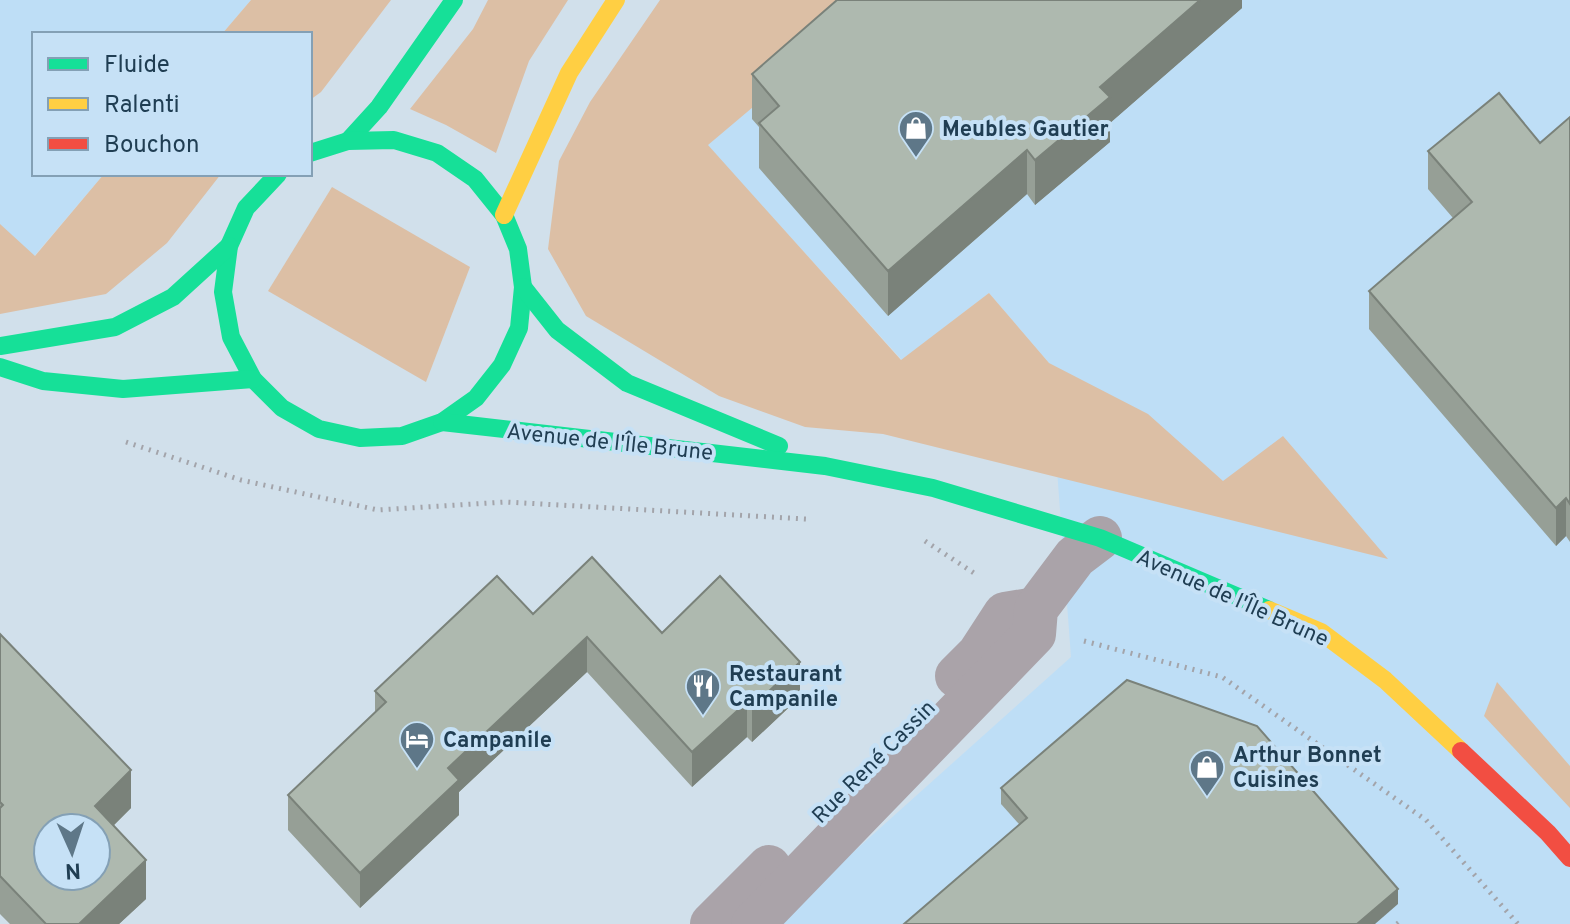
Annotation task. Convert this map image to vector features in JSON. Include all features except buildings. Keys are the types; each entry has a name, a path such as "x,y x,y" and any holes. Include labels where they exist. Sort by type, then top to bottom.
{"main road":[{"path":"348,141 379,107 454,0"},
{"path":"504,215 569,73 616,0"},
{"path":"276,176 246,208 229,246 223,292 231,337 253,379 282,408 319,429 360,438 402,436 442,422 476,398 502,365 519,328 523,287 518,249 504,215 475,179 437,153 394,140 348,141 312,152"},
{"path":"0,346 115,327 173,297 229,246"},
{"name":"Avenue de l'Île Brune","path":"523,287 557,330 627,383 825,466"},
{"path":"0,367 43,381 123,389 253,379"},
{"name":"Avenue de l'Île Brune","path":"442,422 825,466 933,488 1100,538 1321,632 1385,680 1548,833 1570,858"}],"street":[{"name":"Rue René Cassin","path":"753,924 1034,634 1036,609 1075,557 1100,538"},
{"name":"Rue René Cassin","path":"712,924 979,654 1005,614 1036,609"}],"path":[{"path":"121,441 241,480 378,510 506,502 807,519"},
{"path":"924,541 986,581"},
{"path":"1085,642 1222,677 1426,820 1518,924"}],"shaded area":[{"path":"0,0 251,0 224,32 32,32 32,176 102,176 34,256 0,267"},
{"path":"251,0 391,0 321,92 312,99 312,32 224,32"},
{"path":"488,0 568,0 529,61 496,153 410,109 473,29"},
{"path":"660,0 880,0 708,145 901,360 989,293 1049,363 1148,414 1223,481 1283,436 1388,559 883,434 805,427 719,396 586,316 548,249 559,161 590,102"},
{"path":"880,0 1570,0 1570,924 773,924 1071,657 1049,363 989,293 902,360 707,145"},
{"path":"102,176 219,176 167,243 106,294 0,314 0,224 35,256"},
{"path":"332,187 470,267 426,382 268,291"},
{"path":"1497,682 1570,766 1570,808 1484,716"}],"traffic: fast":[{"path":"348,141 379,107 454,0"},
{"path":"276,176 246,208 229,246 223,292 231,337 253,379 282,408 319,429 360,438 402,436 442,422 476,398 502,365 519,328 523,287 518,249 504,215 475,179 437,153 394,140 348,141 312,152"},
{"path":"0,346 115,327 173,297 229,246"},
{"path":"523,287 557,330 627,383 779,446"},
{"path":"0,367 43,381 123,389 253,379"},
{"path":"442,422 825,466 933,488 1100,538 1269,610"}],"traffic: slow":[{"path":"504,215 569,73 616,0"},
{"path":"1269,610 1321,632 1385,680 1461,751"}],"traffic: jam":[{"path":"1461,751 1548,833 1570,858"}],"place":[{"name":"Meubles Gautier","path":"916,159"},
{"name":"Restaurant Campanile","path":"703,717"},
{"name":"Campanile","path":"417,770"},
{"name":"Arthur Bonnet Cuisines","path":"1207,798"}]}
